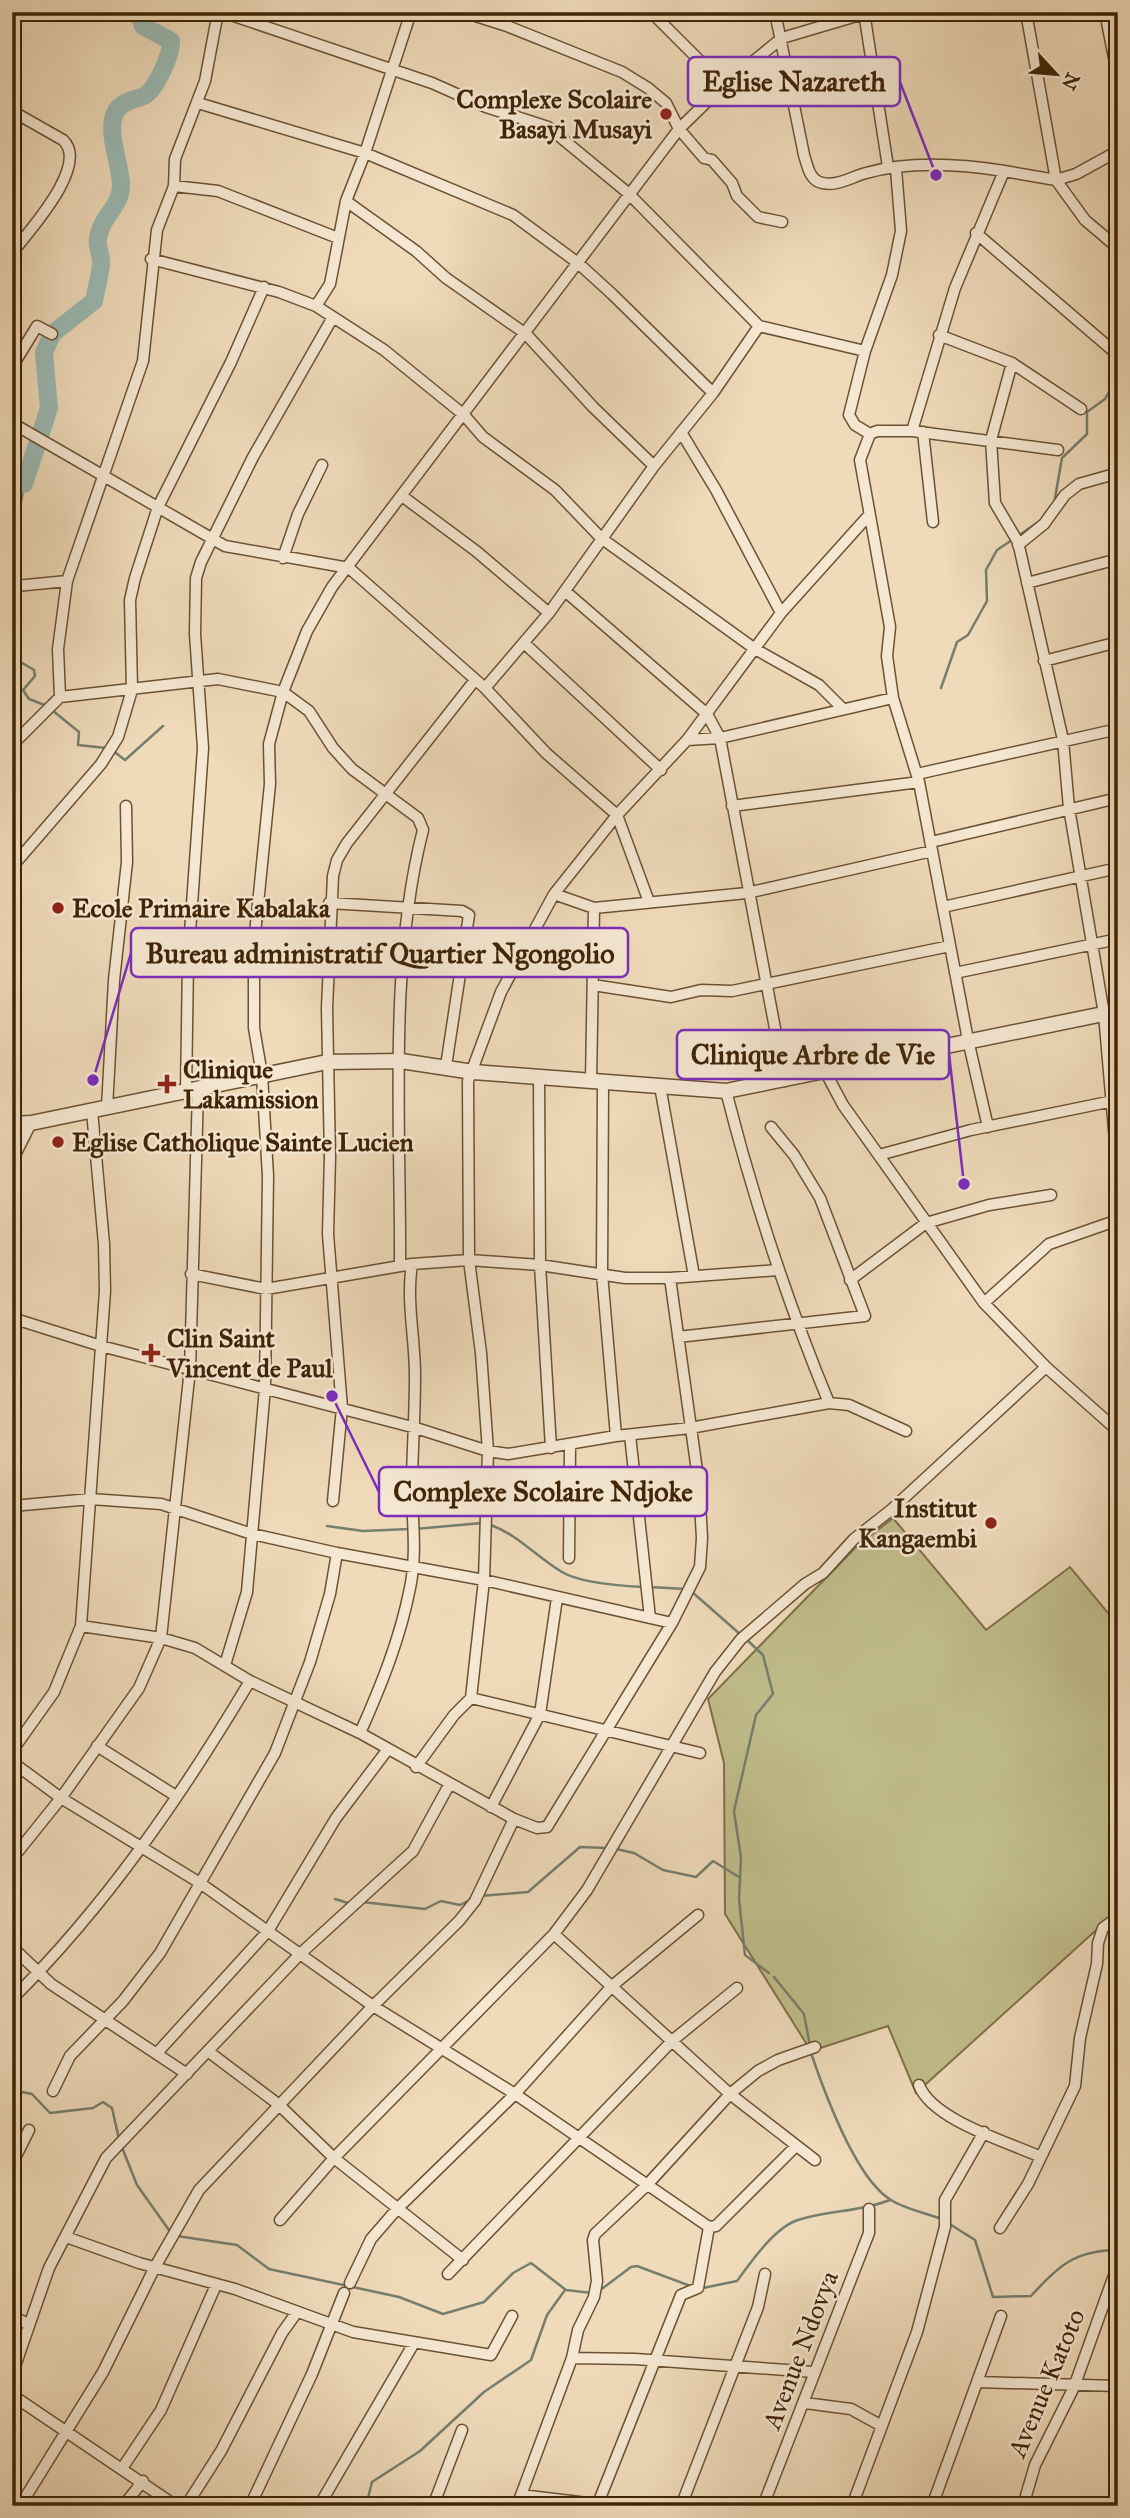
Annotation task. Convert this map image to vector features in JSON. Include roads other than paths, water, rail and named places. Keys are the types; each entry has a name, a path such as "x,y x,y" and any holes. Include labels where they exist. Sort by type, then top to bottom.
{"street":[{"path":"60,697 58,649 67,581 144,361 148,337 151,259 157,230 174,186 175,159 198,103 220,12 393,70 521,120 548,127 628,193 759,326 865,351"},
{"path":"316,306 330,284 346,201 365,153 411,12"},
{"path":"463,12 508,26 622,72 666,103 679,129 704,158 712,160 737,196 758,217 782,222"},
{"path":"651,12 724,85"},
{"path":"775,12 804,155 812,177 818,181 837,182 892,168 967,165 1056,180 1076,174 1118,151"},
{"path":"1026,12 1056,180 1085,220 1118,248"},
{"path":"1105,12 1118,78"},
{"path":"225,1665 247,1592 265,1388 268,1176 262,1076 254,1028 254,944 270,784 269,744 283,692 316,614 628,193 679,129 724,85 782,38 866,13 901,231 885,301 865,351 849,415 855,425 870,434"},
{"path":"198,103 365,153 513,215 578,263 667,344 713,393"},
{"path":"12,253 61,186 72,156 68,145 62,140 15,117"},
{"path":"933,523 918,431 939,335 976,233 1004,171"},
{"path":"174,186 218,191 338,238"},
{"path":"346,201 416,251 446,278 526,334 593,407 654,466"},
{"path":"976,233 1118,355"},
{"path":"151,259 264,287 316,306 384,349 464,415 483,437 555,489 601,538 755,649 819,685 843,709"},
{"path":"12,867 110,749 126,718 132,690 130,600 158,508 232,362 264,287"},
{"path":"12,1859 61,1798 139,1688 161,1638 172,1510 190,1369 192,1092 188,961 203,748 197,681 196,578 253,457 333,317"},
{"path":"12,368 37,326 52,334"},
{"path":"485,688 549,613 654,466 713,393 759,326"},
{"path":"939,335 1012,363 1081,409"},
{"path":"1012,363 991,440 995,503 1017,540 1063,740 1069,808 1091,945 1111,1012 1114,1082 1112,1107 1118,1176"},
{"path":"12,423 40,441 105,474 212,540 238,551 349,568 485,688 546,753 617,814 649,902"},
{"path":"988,1127 968,1040 918,778 893,698 887,656 890,627 859,460 870,434 877,431 918,431 1058,450"},
{"path":"681,432 716,490 781,613"},
{"path":"283,558 298,514 322,465"},
{"path":"1017,540 1044,524 1065,495 1079,484 1118,473"},
{"path":"402,496 476,551 549,613"},
{"path":"416,1767 454,1715 471,1698 484,1580 488,1451 481,1353 469,1260 466,1090 501,992 554,894 617,814 662,770 687,740 781,613 869,514"},
{"path":"1027,583 1118,559"},
{"path":"12,591 16,586 67,581"},
{"path":"565,591 707,714 720,738 747,893 785,1081"},
{"path":"1044,661 1118,642"},
{"path":"524,643 662,770"},
{"path":"12,745 60,697 218,679 283,692 309,711 333,748 386,796 418,818 422,825 406,906 401,1061 406,1265 415,1361 412,1477 416,1528 412,1567 396,1648 360,1734"},
{"path":"333,1501 342,1408 331,1280 327,1062 329,903 337,860 475,680"},
{"path":"687,740 720,738 893,698"},
{"path":"732,806 918,778 1063,740 1118,729"},
{"path":"554,894 594,908 747,893 1069,808 1118,798"},
{"path":"107,1108 114,981 127,862 126,806"},
{"path":"943,907 1118,868"},
{"path":"329,903 406,906 462,911 469,915 446,1066"},
{"path":"594,908 593,985 602,1274 616,1436"},
{"path":"956,973 1118,939"},
{"path":"593,985 671,997 702,990 732,991 950,946"},
{"path":"12,1124 31,1123 192,1092 327,1062 401,1061 473,1072 726,1091 826,1073 968,1040 1111,1012"},
{"path":"826,1073 844,1105 984,1303 1046,1367 1118,1431"},
{"path":"539,1078 540,1265 551,1448"},
{"path":"660,1086 694,1276"},
{"path":"726,1091 746,1172 778,1270 829,1403"},
{"path":"879,1155 988,1127 1108,1102 1112,1107"},
{"path":"12,1751 54,1692 80,1626 101,1346 104,1244 92,1111"},
{"path":"12,1161 31,1123"},
{"path":"678,1337 865,1316 820,1198 794,1155 771,1127"},
{"path":"850,1280 926,1223 989,1205 1051,1195"},
{"path":"984,1303 1049,1244 1118,1220"},
{"path":"191,1274 266,1289 331,1280 406,1265 469,1260 540,1265 625,1278 670,1278 778,1270"},
{"path":"80,1626 161,1638 195,1648 250,1681 360,1734 514,1819 537,1828 547,1827 672,1623 690,1590 702,1551 699,1485 670,1278"},
{"path":"12,1336 15,1319 101,1346 342,1408 488,1451 508,1454 616,1436 690,1429 829,1403 849,1405 906,1431"},
{"path":"281,2220 334,2158 554,1934 587,1891 715,1672 745,1636 805,1584 823,1573 854,1539 891,1510 1046,1367"},
{"path":"630,1435 650,1618"},
{"path":"569,1445 569,1558"},
{"path":"12,1506 91,1499 146,1502 252,1534 337,1553 484,1580 672,1623"},
{"path":"53,2091 70,2056 106,2021 160,1953 275,1753 296,1702 330,1594 337,1553"},
{"path":"491,1807 540,1714 556,1598"},
{"path":"12,1999 104,1899 210,1749 250,1681"},
{"path":"471,1698 700,1753"},
{"path":"97,1746 176,1796"},
{"path":"157,2053 268,1931 336,1818 388,1749"},
{"path":"12,1762 61,1798 200,1883 373,2006 515,2094 709,2227"},
{"path":"12,2375 50,2268 106,2158 300,1954 413,1851 449,1785"},
{"path":"20,2506 69,2431 103,2372 155,2266 199,2190 278,2104 459,1921 474,1900 514,1819"},
{"path":"250,2506 371,2239 397,2209 515,2094 612,1986 698,1915"},
{"path":"1000,2228 1041,2157 1075,2086 1080,2038 1103,1928 1118,1917"},
{"path":"554,1934 730,2094 815,2160"},
{"path":"12,1947 37,1974 187,2074"},
{"path":"448,2274 673,2040 737,1988"},
{"path":"612,2506 519,2500 572,2358 578,2330 594,2297 597,2281 593,2240 595,2234 647,2185 730,2094 768,2065 815,2048"},
{"path":"209,2052 278,2104 334,2158 463,2260"},
{"path":"919,2085 923,2096 934,2106 1041,2157"},
{"path":"12,2164 29,2130"},
{"path":"852,2506 921,2319 945,2227 945,2200 984,2132"},
{"path":"709,2227 716,2225 796,2146"},
{"name":"Avenue Ndovya","path":"763,2506 869,2233 869,2209"},
{"path":"597,2505 681,2295 698,2288 709,2227"},
{"path":"66,2237 330,2325 414,2343 491,2355 512,2316"},
{"path":"681,2506 758,2307 765,2274"},
{"name":"Avenue Katoto","path":"1023,2506 1035,2465 1074,2387 1113,2278"},
{"path":"123,2467 161,2410 216,2285"},
{"path":"186,2506 221,2451 282,2333 297,2312"},
{"path":"12,2316 28,2324"},
{"path":"932,2506 1001,2316"},
{"path":"319,2506 414,2343"},
{"path":"572,2358 654,2360 814,2372"},
{"path":"977,2382 1074,2387 1118,2386"},
{"path":"12,2395 123,2467 176,2506"},
{"path":"805,2403 851,2409 880,2425"},
{"path":"433,2506 461,2430"},
{"path":"123,2506 143,2481"}],"waterway":[{"path":"12,482 24,484 49,408 44,353 52,334 94,301 101,264 99,234 116,203 121,185 114,148 113,119 116,111 125,103 149,92 162,71 171,47 171,41 143,26 138,12"},
{"path":"1054,504 1062,458 1087,434 1087,412 1105,399 1118,376"},
{"path":"12,556 24,484"},
{"path":"1018,536 1041,520"},
{"path":"941,688 957,642 968,635 987,601 986,570 997,550 1012,540"},
{"path":"12,657 34,670 35,676 23,690 29,699 47,706"},
{"path":"52,710 79,732 78,745 106,748"},
{"path":"112,750 125,760 163,726"},
{"path":"415,1529 482,1523"},
{"path":"488,1524 509,1534 570,1576 602,1583 643,1587"},
{"path":"327,1526 363,1531 409,1529"},
{"path":"650,1587 685,1589"},
{"path":"691,1591 741,1635"},
{"path":"746,1639 763,1655 773,1694 756,1715 734,1811 741,1858 739,1899 745,1955 769,1973"},
{"path":"480,1896 528,1892 580,1847 606,1848"},
{"path":"616,1849 634,1853 663,1870 696,1877 713,1861 739,1877"},
{"path":"335,1899 348,1903"},
{"path":"362,1902 425,1909 441,1901 460,1905 470,1900"},
{"path":"774,1977 804,2014 810,2046"},
{"path":"811,2053 843,2133 866,2174 891,2200 942,2219"},
{"path":"12,2090 32,2094 50,2113 93,2108 103,2102 112,2108 119,2139"},
{"path":"121,2145 137,2185 171,2233"},
{"path":"703,2288 737,2281 764,2246 789,2224 890,2200"},
{"path":"948,2223 975,2240 993,2297 1031,2296 1050,2276 1069,2262 1090,2253 1118,2250"},
{"path":"177,2236 237,2245 269,2269 399,2297 443,2314 484,2302 513,2273 531,2263 566,2290 592,2293"},
{"path":"599,2291 631,2267 637,2266 693,2287"},
{"path":"366,2506 372,2482 420,2451 484,2392 531,2360 547,2315 565,2290"}],"place":[{"name":"Complexe Scolaire Basayi Musayi","path":"666,114"},
{"name":"Eglise Nazareth","path":"936,175"},
{"name":"Ecole Primaire Kabalaka","path":"58,908"},
{"name":"Bureau administratif Quartier Ngongolio","path":"93,1080"},
{"name":"Clinique Lakamission","path":"167,1084"},
{"name":"Eglise Catholique Sainte Lucien","path":"58,1142"},
{"name":"Clinique Arbre de Vie","path":"964,1184"},
{"name":"Clin Saint Vincent de Paul","path":"151,1353"},
{"name":"Complexe Scolaire Ndjoke","path":"332,1396"},
{"name":"Institut Kangaembi","path":"991,1523"}]}
